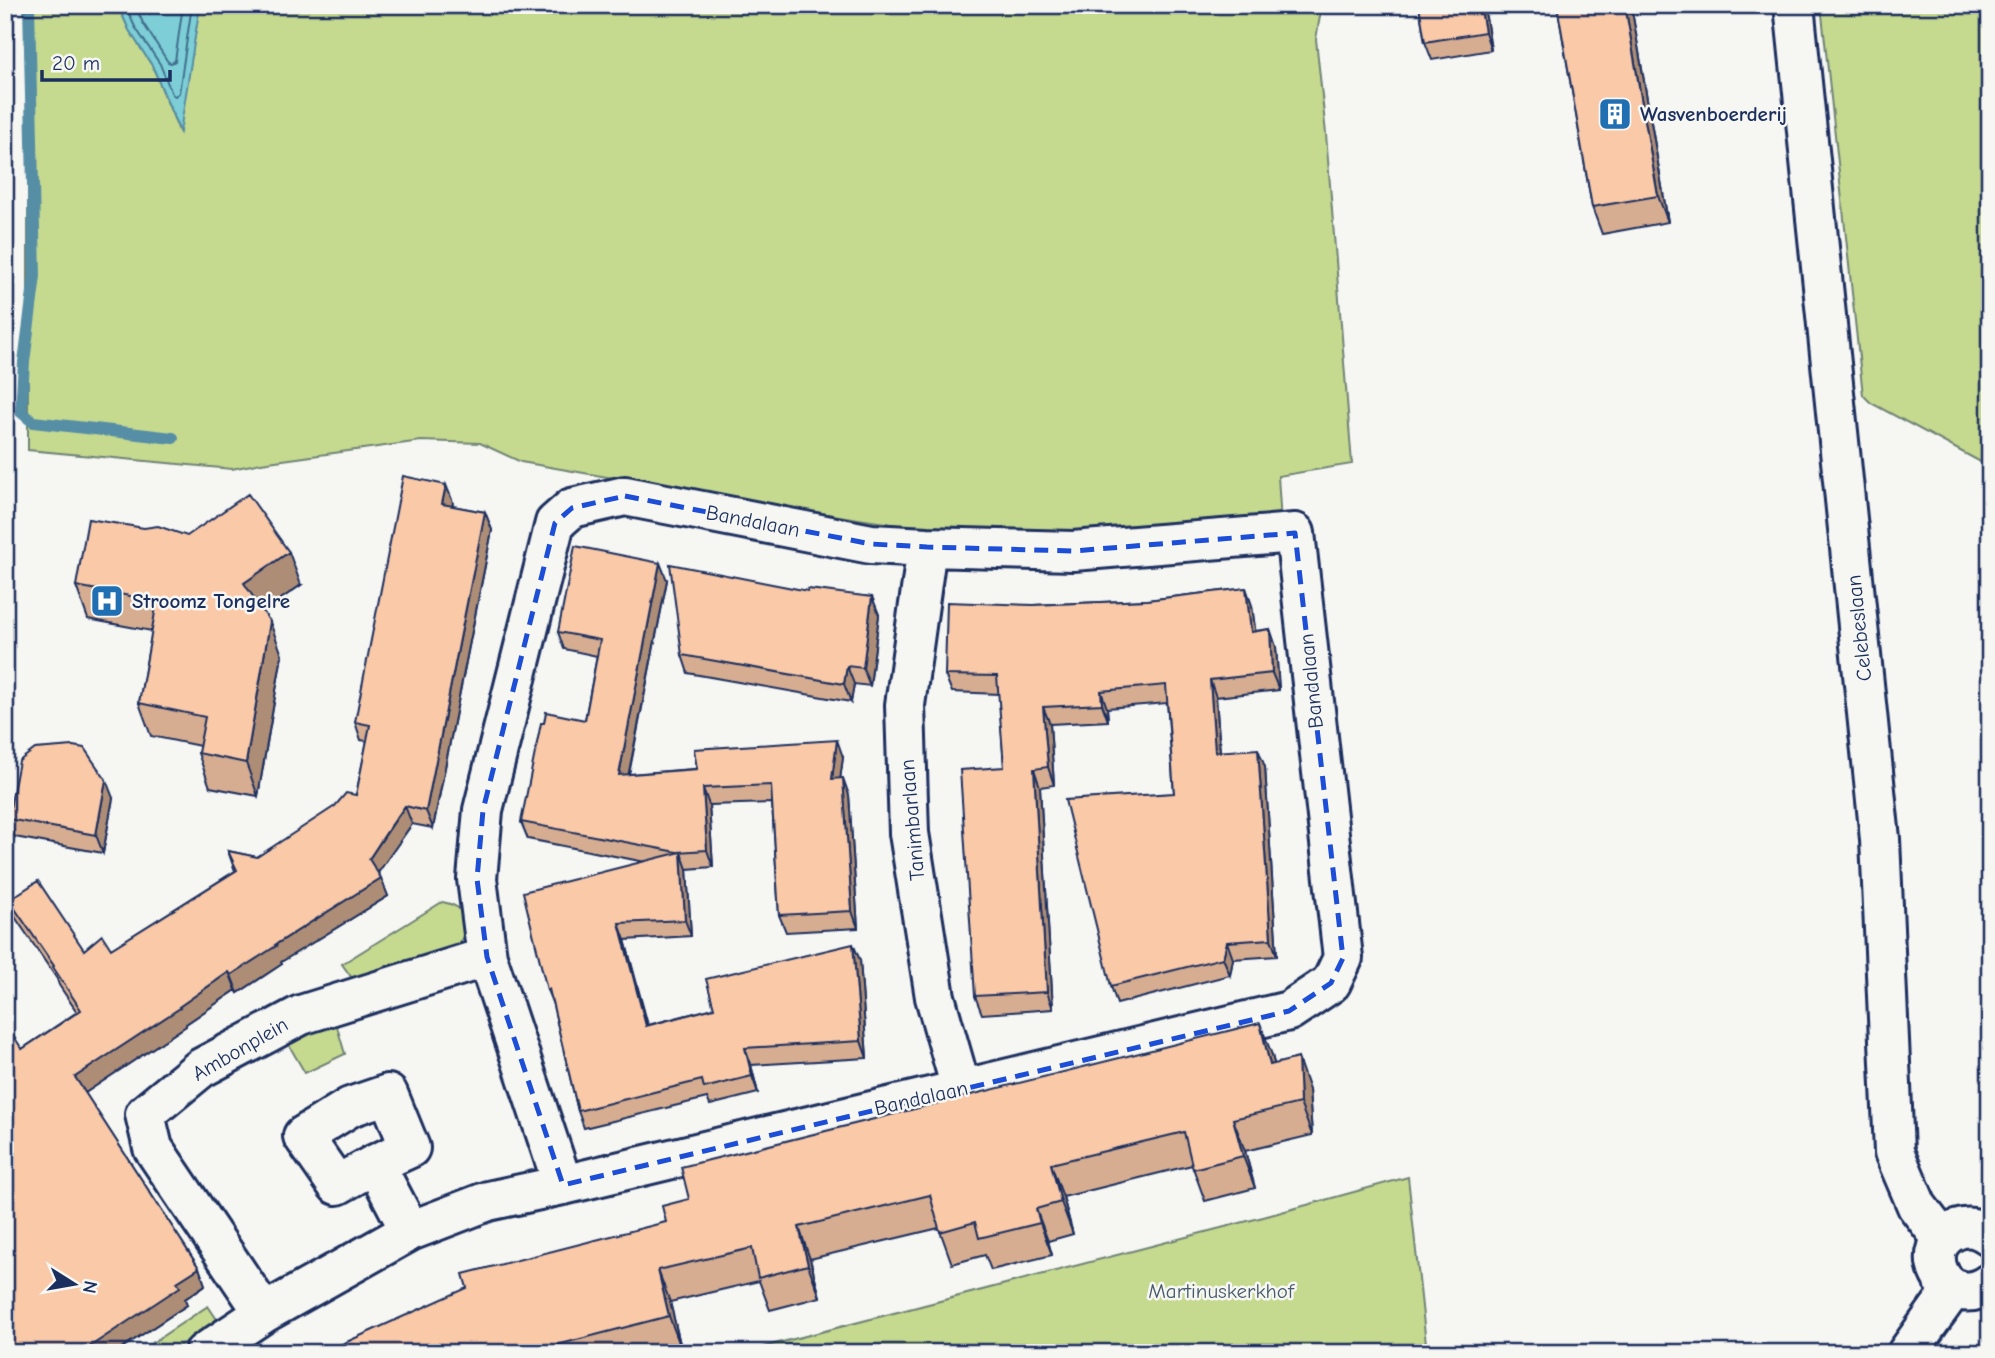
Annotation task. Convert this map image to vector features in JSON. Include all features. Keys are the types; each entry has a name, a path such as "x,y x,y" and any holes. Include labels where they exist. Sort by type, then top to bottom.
{"street":[{"name":"Celebeslaan","path":"1794,5 1880,839 1894,1152 1917,1206 1944,1238"},
{"name":"Bandalaan","path":"625,496 871,544 928,547 1073,551 1295,533 1343,958 1331,983 1289,1011 563,1185 487,957 477,879 483,810 555,523 572,508 625,496"},
{"name":"Tanimbarlaan","path":"928,547 905,705 909,833 935,997 961,1088"},
{"name":"Ambonplein","path":"264,1313 153,1148 145,1114 201,1068 301,1015 487,957"},
{"path":"375,1164 410,1231"},
{"path":"204,1353 264,1313 410,1231 488,1201 563,1185"},
{"path":"1980,1285 1942,1279 1936,1261 1937,1249 1949,1233 1964,1228 1988,1232"},
{"path":"1907,1353 1980,1285"}],"highlighted area":[{"path":"625,496 871,544 1073,551 1295,533 1343,958 1331,983 1289,1011 563,1185 487,957 477,879 483,810 555,523 572,508"}],"green space":[{"path":"28,5 118,5 129,30 153,67 179,131 200,5 1322,5 1316,39 1352,464 1278,476 1281,523 1004,535 905,526 521,462 480,443 421,441 232,469 28,450"},
{"path":"1821,5 1990,5 1990,467 1871,403 1863,395"},
{"path":"442,902 458,908 465,917 459,946 354,981 342,964"},
{"path":"335,1020 345,1054 305,1073 287,1042"},
{"name":"Martinuskerkhof","path":"1408,1177 1427,1353 740,1353 1267,1216"},
{"path":"208,1306 218,1321 168,1353 137,1353"}],"water":[{"path":"118,5 200,5 180,132 153,67 129,30"}],"building":[{"path":"1419,5 1480,5 1485,32 1425,42"},
{"name":"Wasvenboerderij","path":"1557,5 1625,5 1658,196 1592,207"},
{"path":"403,476 446,485 442,504 485,512 426,811 405,806 386,833 369,859 381,878 231,975 229,972 180,1008 75,1077 199,1268 177,1282 180,1287 80,1353 5,1353 5,1035 11,1032 22,1049 81,1010 9,900 38,881 84,950 102,935 111,949 237,870 228,851 257,857 335,806 346,793 356,795 370,725 355,722"},
{"path":"248,494 289,552 244,583 270,622 246,763 198,753 205,717 139,703 157,601 76,586 88,519 144,528 158,526 187,536"},
{"path":"575,546 660,563 619,775 697,769 694,749 837,740 832,779 843,778 852,911 779,915 771,785 703,788 707,850 677,852 521,822 541,723 544,723 546,712 585,720 600,640 558,632"},
{"path":"670,564 808,591 872,597 863,668 847,666 844,684 682,655"},
{"path":"1246,588 1251,632 1270,629 1272,673 1210,680 1215,752 1258,749 1271,939 1227,942 1223,958 1111,986 1065,800 1174,793 1166,685 1101,691 1102,704 1043,707 1048,767 1034,769 1047,992 975,996 960,770 1004,767 997,676 945,675 947,602 1033,605 1147,600"},
{"path":"73,746 84,748 106,780 96,835 8,819 19,761 35,749"},
{"path":"681,852 685,920 619,923 646,1026 714,1008 706,979 853,944 861,1041 745,1048 752,1076 704,1088 702,1080 578,1111 523,892"},
{"path":"1260,1023 1270,1065 1298,1058 1300,1103 1233,1119 1243,1156 1193,1169 1184,1132 1051,1164 1061,1202 1036,1209 1040,1223 979,1238 975,1222 940,1232 930,1195 799,1227 808,1265 758,1278 752,1248 658,1270 669,1316 526,1353 322,1353 467,1288 463,1274 666,1222 662,1206 689,1199 681,1167"}],"waterway":[{"path":"29,5 35,276 24,362 21,412 33,422 173,438"}],"place":[{"name":"Wasvenboerderij","path":"1615,114"},
{"name":"Stroomz Tongelre","path":"107,601"}]}
